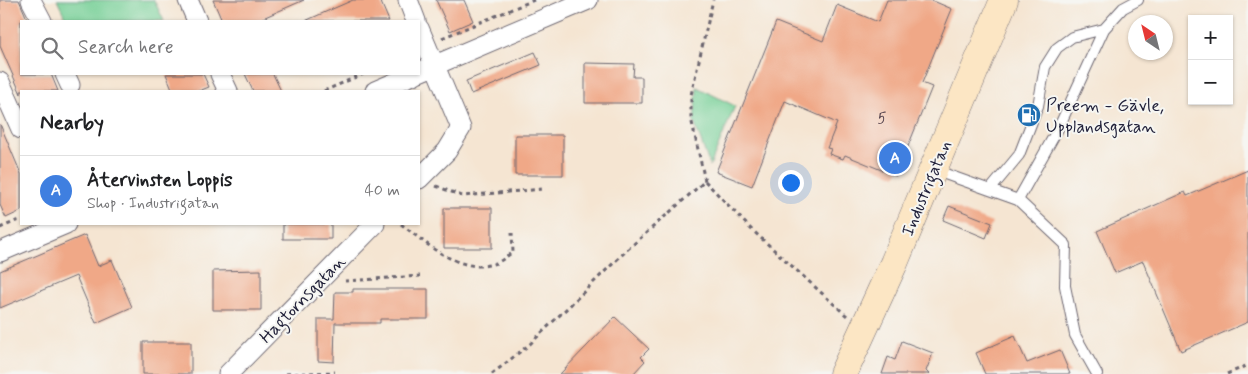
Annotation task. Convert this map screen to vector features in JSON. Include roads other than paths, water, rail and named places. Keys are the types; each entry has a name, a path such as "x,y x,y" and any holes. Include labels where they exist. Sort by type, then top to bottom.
{"street":[{"path":"31,0 41,20"},
{"path":"188,0 197,20"},
{"path":"408,0 416,20"},
{"path":"426,69 588,0"},
{"name":"Industrigatan","path":"843,374 934,170 1004,0"},
{"path":"420,178 447,151 461,128 426,69 422,37"},
{"path":"220,75 228,90"},
{"path":"377,90 413,75"},
{"path":"0,82 20,127"},
{"path":"0,252 62,225"},
{"name":"Hagtornsgatan","path":"228,374 374,225"}],"lane":[{"path":"1018,200 1059,127 1104,29 1122,8 1138,0"},
{"path":"990,190 1020,155 1038,106 1045,67 1057,48 1072,37 1104,29"},
{"path":"934,170 1018,200 1066,245 1064,286 1075,335 1097,374"}],"place":[{"name":"Preem - Gävle, Upplandsgatan","path":"1029,115"},
{"name":"Återvinsten Loppis","path":"895,158"}]}
